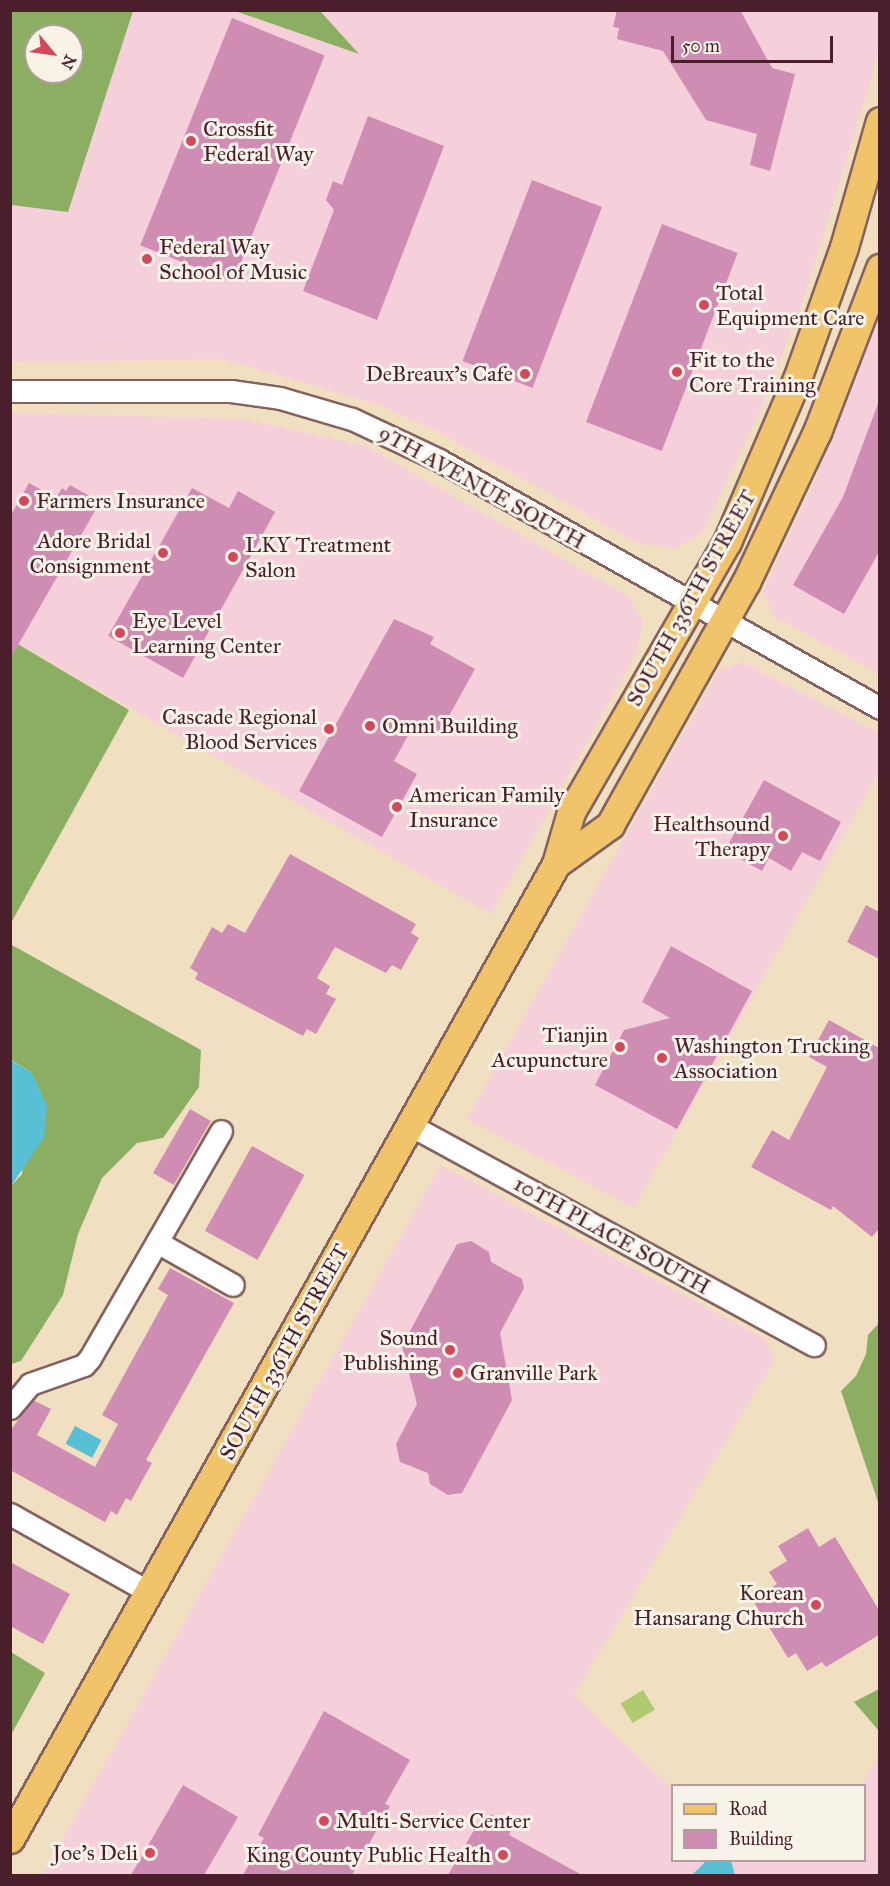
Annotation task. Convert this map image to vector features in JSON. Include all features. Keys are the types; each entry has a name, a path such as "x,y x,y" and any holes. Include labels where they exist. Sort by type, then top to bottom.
{"main road":[{"name":"SOUTH 336TH STREET","path":"10,1839 556,864 571,812 727,542 771,447 844,247 879,121"},
{"name":"SOUTH 336TH STREET","path":"556,864 610,825 723,622 782,510 817,432 879,268"}],"street":[{"name":"9TH AVENUE SOUTH","path":"10,391 211,389 312,406 409,443 879,708"},
{"name":"10TH PLACE SOUTH","path":"410,1125 814,1344"},
{"path":"10,1408 30,1384 84,1365 90,1358 220,1131"},
{"path":"157,1242 233,1285"},
{"path":"10,1514 149,1592"}],"shaded area":[{"path":"133,11 235,11 358,54 320,11 879,11 879,44 871,80 803,300 759,413 702,533 676,548 640,544 433,429 377,404 223,359 11,362 11,205 68,212"},
{"path":"879,317 879,674 774,616 763,592 816,477"},
{"path":"11,413 243,419 366,446 629,597 643,622 636,654 491,914 11,640"},
{"path":"742,662 879,733 879,772 634,1208 467,1119 719,670"},
{"path":"441,1165 764,1338 775,1359 574,1695 671,1787 671,1862 866,1862 866,1784 863,1784 879,1755 879,1875 42,1876"}],"green space":[{"path":"11,10 133,11 68,212 11,205"},
{"path":"235,11 320,11 359,54"},
{"path":"11,640 129,710 11,923"},
{"path":"10,944 201,1050 199,1087 163,1138 137,1143 102,1178 78,1234 63,1295 21,1361 11,1364 11,1186 22,1174 32,1073 11,1060"},
{"path":"879,1323 879,1505 841,1391 856,1376 866,1354 868,1335"},
{"path":"11,1652 45,1673 11,1735"},
{"path":"879,1689 879,1731 854,1702"},
{"path":"643,1690 655,1710 633,1723 621,1703"}],"water":[{"path":"10,1060 32,1073 47,1106 44,1138 11,1186"},
{"path":"75,1426 101,1440 92,1458 66,1444"},
{"path":"705,1862 731,1862 735,1875 692,1875"}],"building":[{"path":"617,10 740,10 772,68 795,74 770,171 750,165 757,134 706,120 663,51 617,39 619,28 613,27"},
{"path":"232,18 325,55 233,283 140,245"},
{"path":"368,116 444,146 377,320 303,291 334,210 326,200 333,181 342,185"},
{"path":"532,180 602,207 532,388 462,361"},
{"path":"662,224 738,253 662,451 586,422"},
{"path":"879,401 879,552 844,614 793,585 843,497"},
{"path":"29,483 56,498 62,488 66,491 70,485 100,502 10,659 10,517"},
{"path":"192,488 229,508 238,491 275,512 183,678 108,636"},
{"name":"Omni Building","path":"394,619 434,637 430,644 475,669 439,734 416,721 394,761 417,774 382,837 299,791"},
{"name":"Healthsound Therapy","path":"764,780 841,822 820,861 802,852 791,871 769,858 762,871 725,850"},
{"path":"290,854 416,924 411,933 419,938 401,970 392,965 386,973 335,947 317,978 330,986 326,994 336,999 316,1034 307,1029 303,1036 195,979 198,973 190,968 212,927 222,933 228,924 245,933"},
{"path":"866,905 879,912 879,959 847,942"},
{"name":"Washington Trucking Association","path":"671,946 752,991 677,1129 595,1085 624,1030 670,1018 642,1002"},
{"path":"829,1020 879,1048 879,1229 872,1237 833,1206 831,1210 751,1167 772,1130 789,1140 827,1067 809,1057"},
{"path":"190,1109 211,1121 174,1185 153,1173"},
{"path":"252,1146 304,1175 257,1260 205,1231"},
{"name":"Granville Park","path":"471,1241 489,1252 491,1262 522,1279 524,1288 500,1333 512,1400 462,1493 448,1495 430,1484 428,1473 400,1462 396,1444 417,1404 402,1346 457,1244"},
{"path":"170,1268 234,1303 146,1460 152,1463 131,1501 126,1498 117,1515 111,1511 105,1522 10,1470 10,1431 33,1400 51,1409 37,1435 95,1467 118,1424 102,1415 168,1295 158,1289"},
{"name":"Korean Hansarang Church","path":"808,1528 819,1547 835,1537 879,1610 879,1635 826,1667 822,1662 807,1671 796,1653 788,1658 752,1599 777,1584 769,1572 787,1561 778,1546"},
{"path":"10,1562 70,1594 43,1644 10,1626"},
{"name":"Multi-Service Center","path":"324,1711 410,1760 385,1804 390,1806 352,1875 243,1875 264,1838 258,1835"},
{"path":"183,1785 238,1817 204,1875 131,1875"},
{"name":"King County Public Health","path":"491,1814 513,1826 509,1835 582,1875 448,1875 481,1818 487,1821"}],"place":[{"name":"Crossfit Federal Way","path":"191,141"},
{"name":"Federal Way School of Music","path":"147,259"},
{"name":"Total Equipment Care","path":"704,305"},
{"name":"Fit to the Core Training","path":"677,372"},
{"name":"DeBreaux's Cafe","path":"525,374"},
{"name":"Farmers Insurance","path":"24,501"},
{"name":"Adore Bridal Consignment","path":"163,553"},
{"name":"LKY Treatment Salon","path":"233,557"},
{"name":"Eye Level Learning Center","path":"120,633"},
{"name":"Omni Building","path":"370,726"},
{"name":"Cascade Regional Blood Services","path":"329,729"},
{"name":"American Family Insurance","path":"397,807"},
{"name":"Healthsound Therapy","path":"783,836"},
{"name":"Tianjin Acupuncture","path":"620,1047"},
{"name":"Washington Trucking Association","path":"662,1058"},
{"name":"Sound Publishing","path":"450,1350"},
{"name":"Granville Park","path":"458,1373"},
{"name":"Korean Hansarang Church","path":"816,1605"},
{"name":"Multi-Service Center","path":"324,1821"},
{"name":"Joe's Deli","path":"150,1853"},
{"name":"King County Public Health","path":"503,1855"}]}
